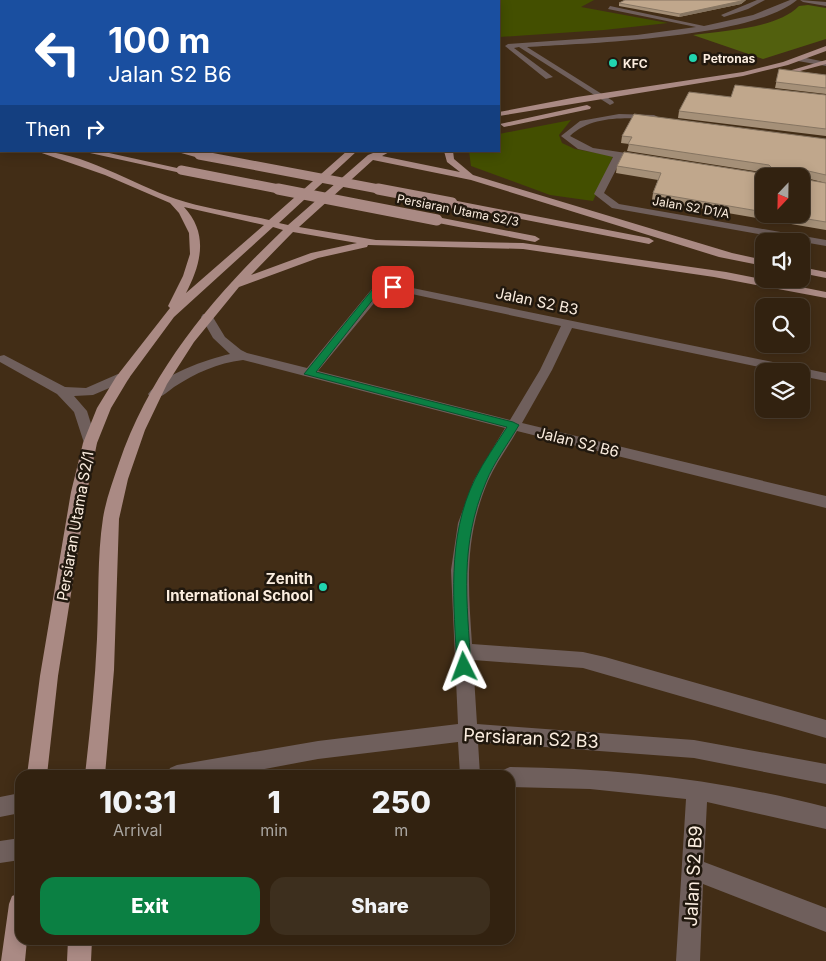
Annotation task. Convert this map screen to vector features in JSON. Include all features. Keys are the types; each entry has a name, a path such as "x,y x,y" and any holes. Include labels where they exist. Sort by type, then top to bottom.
{"main road":[{"path":"500,114 582,98 715,79 801,58 826,48"},
{"path":"500,124 610,103 753,81 825,62"},
{"path":"43,152 108,173 173,200 289,228 376,244"},
{"name":"Persiaran Utama S2/3","path":"90,152 826,295"},
{"name":"Persiaran Utama S2/3","path":"183,152 755,261"},
{"path":"352,152 472,178 732,257"},
{"name":"Persiaran Utama S2/1","path":"38,770 49,676 79,492 90,443 104,408 123,377 170,314 352,152"},
{"path":"95,770 105,670 111,518 128,451 155,394 207,317 231,287 289,228 371,156 385,152"},
{"path":"448,152 450,160 472,178"},
{"path":"170,314 193,266 197,242 190,221 173,200"},
{"path":"231,287 297,259 339,249 376,244 523,246 726,276"},
{"path":"810,272 826,275"},
{"path":"79,961 80,945"}],"street":[{"path":"717,16 746,8 762,0"},
{"path":"557,82 526,62 508,46 647,37 752,18 794,0"},
{"path":"803,0 826,4"},
{"path":"613,6 708,27"},
{"path":"690,23 708,18"},
{"path":"520,45 610,103"},
{"path":"812,54 825,62"},
{"path":"801,58 825,62"},
{"path":"571,91 596,106"},
{"path":"657,160 583,148 571,143 565,136 570,129 581,124 610,118 635,116 665,119"},
{"name":"Jalan S2 D1/A","path":"618,154 599,194 604,200 616,206 826,243"},
{"name":"Jalan S2 B3","path":"309,374 375,292 382,287 393,287 757,363"},
{"name":"Jalan S2 B6","path":"207,317 214,335 224,345 243,356 826,502"},
{"path":"470,770 459,570 466,523 480,480 546,370 568,324"},
{"name":"Jalan S2 B6","path":"155,394 182,375 199,366 215,360 243,356"},
{"path":"1,358 62,391 80,411 90,443"},
{"path":"810,374 826,378"},
{"path":"62,391 88,392 123,377"},
{"path":"463,651 583,660 826,729"},
{"name":"Persiaran S2 B3","path":"205,770 318,750 467,732 694,749 826,774"},
{"path":"515,777 622,780 790,808 826,818"},
{"name":"Jalan S2 B9","path":"688,961 694,869 696,791"},
{"path":"0,807 15,804"},
{"path":"0,852 15,850"},
{"path":"694,869 826,920"}],"green space":[{"path":"500,0 594,0 581,7 668,23 604,30 500,37"},
{"path":"808,5 826,8 826,39 763,59 693,35 764,24 789,14 799,6"},
{"path":"571,120 559,135 562,143 575,149 613,156 593,201 550,195 471,166 469,152 500,152 500,134"}],"building":[{"path":"625,0 743,0 680,14 619,3"},
{"path":"779,69 826,75 826,88 776,82"},
{"path":"735,85 826,95 826,129 679,111 689,92 731,97"},
{"path":"634,114 826,139 826,175 810,171 810,168 772,168 769,165 628,144 632,137 622,136"},
{"path":"624,152 755,172 755,210 653,193 661,173 617,166"},
{"path":"810,180 826,183 826,222 810,219"}],"place":[{"name":"Petronas","path":"693,58"},
{"name":"KFC","path":"613,63"},
{"name":"Zenith International School","path":"323,587"}],"route":[{"path":"393,287 382,287 375,292 309,374 513,425 480,480 466,523 459,570 464,667"}]}
